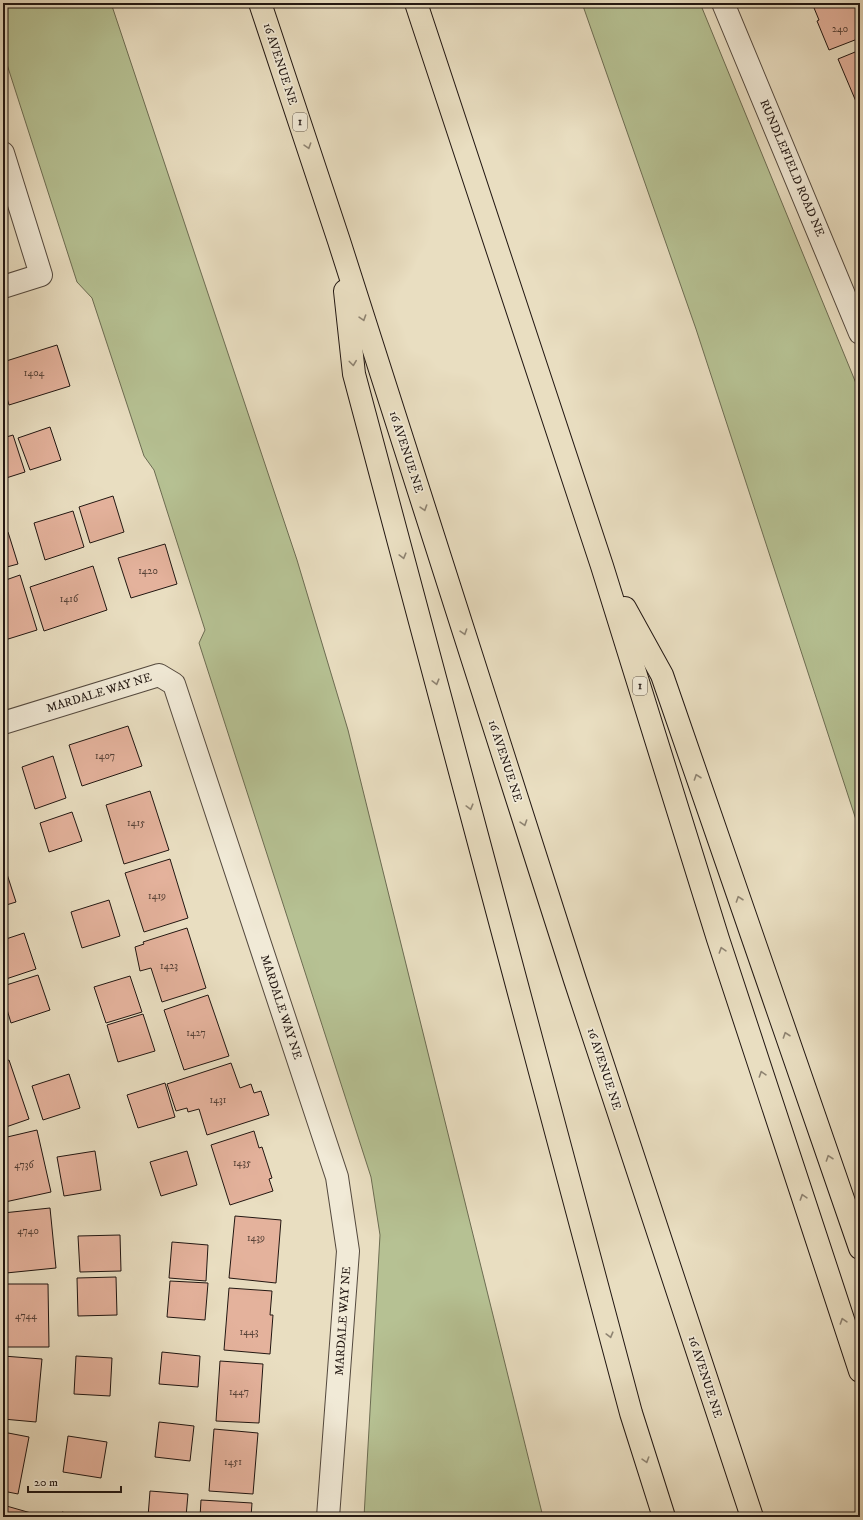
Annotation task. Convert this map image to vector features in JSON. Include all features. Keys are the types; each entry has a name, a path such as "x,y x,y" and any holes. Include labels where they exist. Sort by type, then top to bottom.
{"highway":[{"name":"16 AVENUE NE","path":"260,3 339,240 575,980 752,1517"},
{"name":"1","path":"416,3 602,566 718,939 860,1371"},
{"path":"339,240 354,374 631,1413 664,1517"},
{"path":"602,566 662,675 860,1248"}],"street":[{"name":"RUNDLEFIELD ROAD NE","path":"723,3 860,333"},
{"path":"3,153 41,274 3,287"},
{"name":"MARDALE WAY NE","path":"3,723 159,675 174,684 337,1177 348,1251 328,1517"}],"green space":[{"path":"3,3 111,3 297,560 348,730 543,1517 364,1517 380,1235 371,1177 199,643 205,630 154,470 144,456 92,298 77,282 3,52"},
{"path":"582,3 700,3 860,393 860,832 696,329"}],"building":[{"path":"812,3 859,3 860,38 829,50 817,21 819,20"},
{"path":"860,50 860,111 838,59"},
{"path":"57,345 70,386 9,405 3,384 3,362"},
{"path":"50,427 61,460 30,470 18,438"},
{"path":"13,435 25,472 3,479 3,438"},
{"path":"113,496 124,532 90,543 79,507"},
{"path":"73,511 84,547 45,560 34,523"},
{"path":"8,532 18,564 3,568 3,534"},
{"path":"165,544 177,584 131,598 118,558"},
{"path":"93,566 107,610 44,631 30,587"},
{"path":"20,575 37,630 5,640 3,638 3,581"},
{"path":"128,726 142,766 82,786 69,745"},
{"path":"53,756 66,798 35,809 22,767"},
{"path":"150,791 169,850 124,864 106,805"},
{"path":"72,812 82,841 49,852 40,823"},
{"path":"170,859 188,918 144,932 125,873"},
{"path":"3,867 4,871 6,871 16,902 3,906"},
{"path":"109,900 120,936 82,948 71,912"},
{"path":"187,928 206,988 162,1002 151,968 140,971 135,947 144,944 143,942"},
{"path":"24,933 36,969 3,980 3,940"},
{"path":"38,975 50,1010 11,1023 3,996 3,986"},
{"path":"130,976 142,1012 106,1023 94,987"},
{"path":"208,995 229,1056 184,1070 164,1010"},
{"path":"143,1014 155,1051 118,1062 107,1025"},
{"path":"9,1060 29,1119 3,1128 3,1062"},
{"path":"231,1063 240,1088 251,1084 254,1093 261,1091 269,1115 207,1135 199,1109 188,1112 187,1108 176,1111 167,1084"},
{"path":"69,1074 80,1108 43,1120 32,1086"},
{"path":"165,1083 175,1117 138,1128 127,1095"},
{"path":"37,1130 51,1192 5,1202 3,1194 3,1138"},
{"path":"254,1131 259,1148 262,1147 272,1178 269,1179 273,1191 230,1205 211,1145"},
{"path":"95,1151 101,1190 64,1196 57,1157"},
{"path":"187,1151 197,1185 161,1196 150,1162"},
{"path":"50,1208 56,1268 6,1273 3,1249 3,1213"},
{"path":"235,1216 281,1220 276,1283 229,1278"},
{"path":"120,1235 121,1271 80,1272 78,1236"},
{"path":"172,1242 208,1245 206,1281 169,1278"},
{"path":"116,1277 117,1315 78,1316 77,1278"},
{"path":"170,1281 208,1283 205,1320 167,1317"},
{"path":"3,1284 48,1284 49,1347 3,1347"},
{"path":"229,1288 272,1291 270,1315 273,1315 270,1354 224,1350"},
{"path":"162,1352 200,1356 198,1387 159,1384"},
{"path":"3,1356 42,1359 36,1422 3,1419"},
{"path":"76,1356 112,1358 110,1396 74,1394"},
{"path":"220,1361 263,1364 259,1423 216,1421"},
{"path":"159,1422 194,1426 190,1461 155,1457"},
{"path":"214,1429 258,1433 253,1494 209,1491"},
{"path":"3,1432 29,1437 18,1494 3,1491"},
{"path":"68,1436 107,1442 101,1478 63,1472"},
{"path":"150,1491 188,1494 186,1517 148,1517"},
{"path":"201,1500 252,1503 251,1517 200,1517"},
{"path":"3,1505 38,1515 37,1517 3,1517"},
{"path":"62,1512 82,1517 61,1517"}]}
